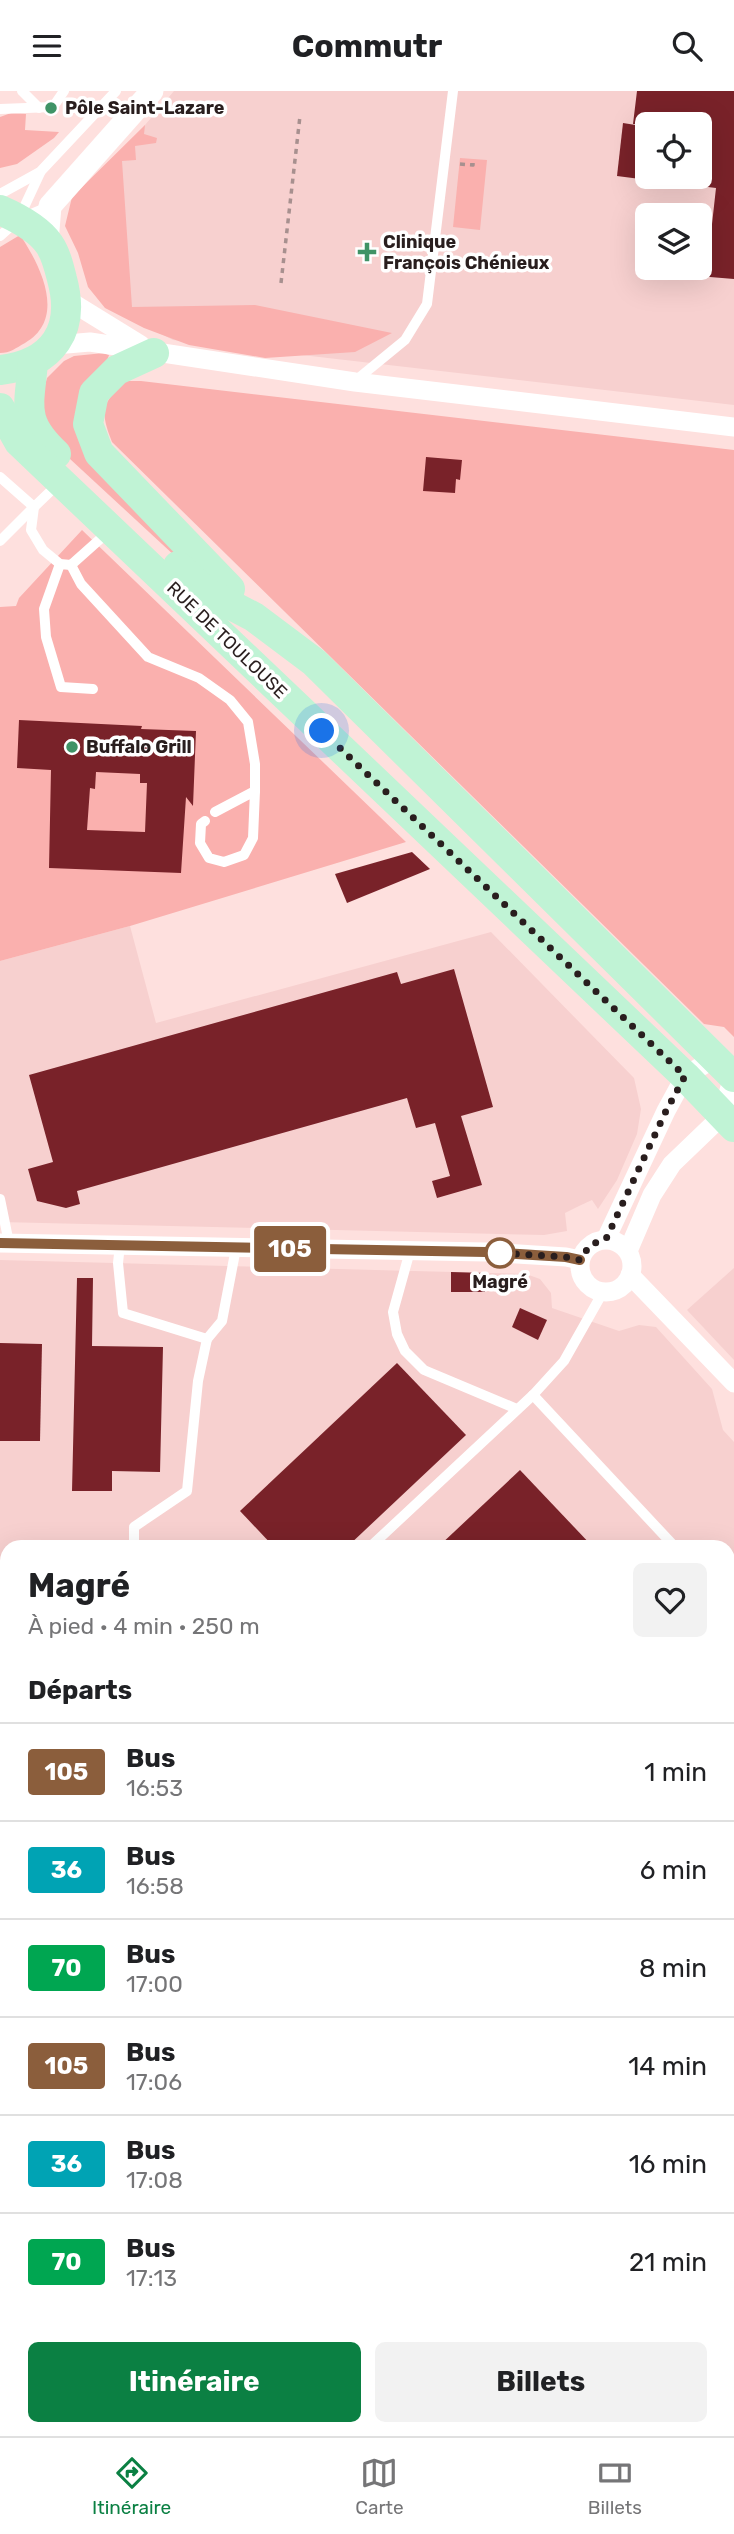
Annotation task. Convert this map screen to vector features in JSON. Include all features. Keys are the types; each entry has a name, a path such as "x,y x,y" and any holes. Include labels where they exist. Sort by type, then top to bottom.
{"main road":[{"path":"6,221 47,242 58,263 68,300"},
{"name":"RUE DE TOULOUSE","path":"68,300 64,325 44,354 29,414 37,436 206,592 254,617 314,662 727,1070"},
{"path":"155,353 117,370 94,393 88,424 99,453 254,617"},
{"path":"0,370 44,354"},
{"name":"RUE DE TOULOUSE","path":"0,408 19,442 685,1076 728,1122"}],"street":[{"path":"47,242 50,206 152,91"},
{"path":"68,300 155,353"},
{"path":"44,354 90,342 355,382 734,427"},
{"path":"606,1239 685,1076 727,1070 728,1122 671,1164 652,1195 628,1251"},
{"path":"606,1239 622,1245 628,1251 631,1259 630,1275 619,1288 603,1292 587,1284 582,1277 580,1260 590,1245 606,1239"},
{"path":"4,1243 510,1253 580,1260"},
{"path":"630,1275 734,1383"}],"lane":[{"path":"22,91 39,108"},
{"path":"0,109 53,107 64,91"},
{"path":"6,221 40,172 116,91"},
{"path":"355,382 405,340 426,304 453,91"},
{"path":"0,194 40,172"},
{"path":"6,221 50,206"},
{"path":"0,477 34,507"},
{"path":"0,541 61,481"},
{"path":"34,507 31,530 43,550 65,564 148,657 199,678 230,699 248,722 256,764 253,838 244,855 224,862 209,858 200,843 201,824 205,821"},
{"path":"93,689 61,687 46,637 44,609 65,564 111,530"},
{"path":"215,813 255,791"},
{"path":"0,1199 4,1243"},
{"path":"120,1245 118,1263 123,1313 208,1339"},
{"path":"134,1540 134,1527 187,1490 198,1381 208,1339 222,1321 236,1248"},
{"path":"410,1251 393,1312 397,1334 405,1351 424,1370 517,1409"},
{"path":"377,1540 533,1395 564,1361 603,1292"},
{"path":"533,1395 668,1540"}],"path":[{"path":"281,283 300,116"},
{"path":"458,163 473,165 473,159"}],"shaded area":[{"name":"Clinique François Chénieux","path":"174,91 734,91 734,405 173,340 122,314 110,177 145,125"},
{"path":"11,113 26,114 25,130 59,132 17,164 0,168 0,117"},
{"path":"145,125 144,134 157,138 156,143 135,146 136,160 122,161 132,307 255,305 392,333 355,352 265,358 189,345 144,328 105,308 88,287 78,253 65,226 72,197"},
{"path":"460,158 487,160 480,230 453,227"},
{"path":"20,235 42,276 47,306 45,320 38,333 25,343 0,353 0,247"},
{"path":"104,353 109,355 106,364 79,420 189,569 56,446 40,403 47,378 64,361 74,356"},
{"path":"126,381 734,450 734,1037 724,1027 704,1024 112,442 105,408 112,395"},
{"path":"82,530 406,842 130,926 0,961 0,607 16,606 19,598"},
{"path":"130,926 156,1023 491,932 634,1078 641,1109 637,1134 617,1180 598,1209 592,1200 579,1206 565,1213 567,1231 544,1235 0,1222 0,961"},
{"path":"0,1260 526,1274 540,1279 551,1293 552,1308 619,1331 639,1325 656,1327 712,1389 723,1430 734,1442 734,1540 0,1540"},
{"path":"734,1268 734,1360 687,1310"}],"building":[{"path":"637,91 734,91 734,279 712,277 712,224 716,188 712,188 712,112 635,112 633,124"},
{"path":"623,123 635,125 635,178 617,176"},
{"path":"426,457 462,460 460,480 456,479 455,493 423,491"},
{"path":"19,720 196,731 193,806 186,797 181,873 49,868 51,770 17,768","holes":["96,772 140,774 140,783 147,783 145,832 87,830 90,788 95,789"]},
{"path":"412,852 430,869 347,903 335,874"},
{"path":"454,969 493,1107 461,1116 482,1185 437,1198 432,1181 450,1176 435,1123 416,1128 407,1098 77,1191 80,1204 66,1208 37,1201 28,1169 53,1162 29,1075 397,972 401,984"},
{"path":"451,1272 486,1273 485,1292 451,1292"},
{"path":"77,1278 93,1278 92,1346 163,1347 160,1472 112,1471 112,1491 72,1491"},
{"path":"520,1308 547,1320 538,1340 512,1327"},
{"path":"0,1343 42,1344 40,1441 0,1441"},
{"path":"397,1363 466,1435 354,1540 267,1540 240,1511"},
{"path":"520,1470 586,1540 445,1540"}],"bus line":[{"name":"105","path":"0,1243 486,1252 580,1260"}],"place":[{"name":"Pôle Saint-Lazare","path":"51,108"},
{"name":"Clinique François Chénieux","path":"367,252"},
{"name":"Buffalo Grill","path":"72,747"},
{"name":"Magré","path":"500,1253"}],"route":[{"path":"322,731 685,1076 606,1239 597,1240 590,1245 583,1251 580,1260 500,1253"}]}
